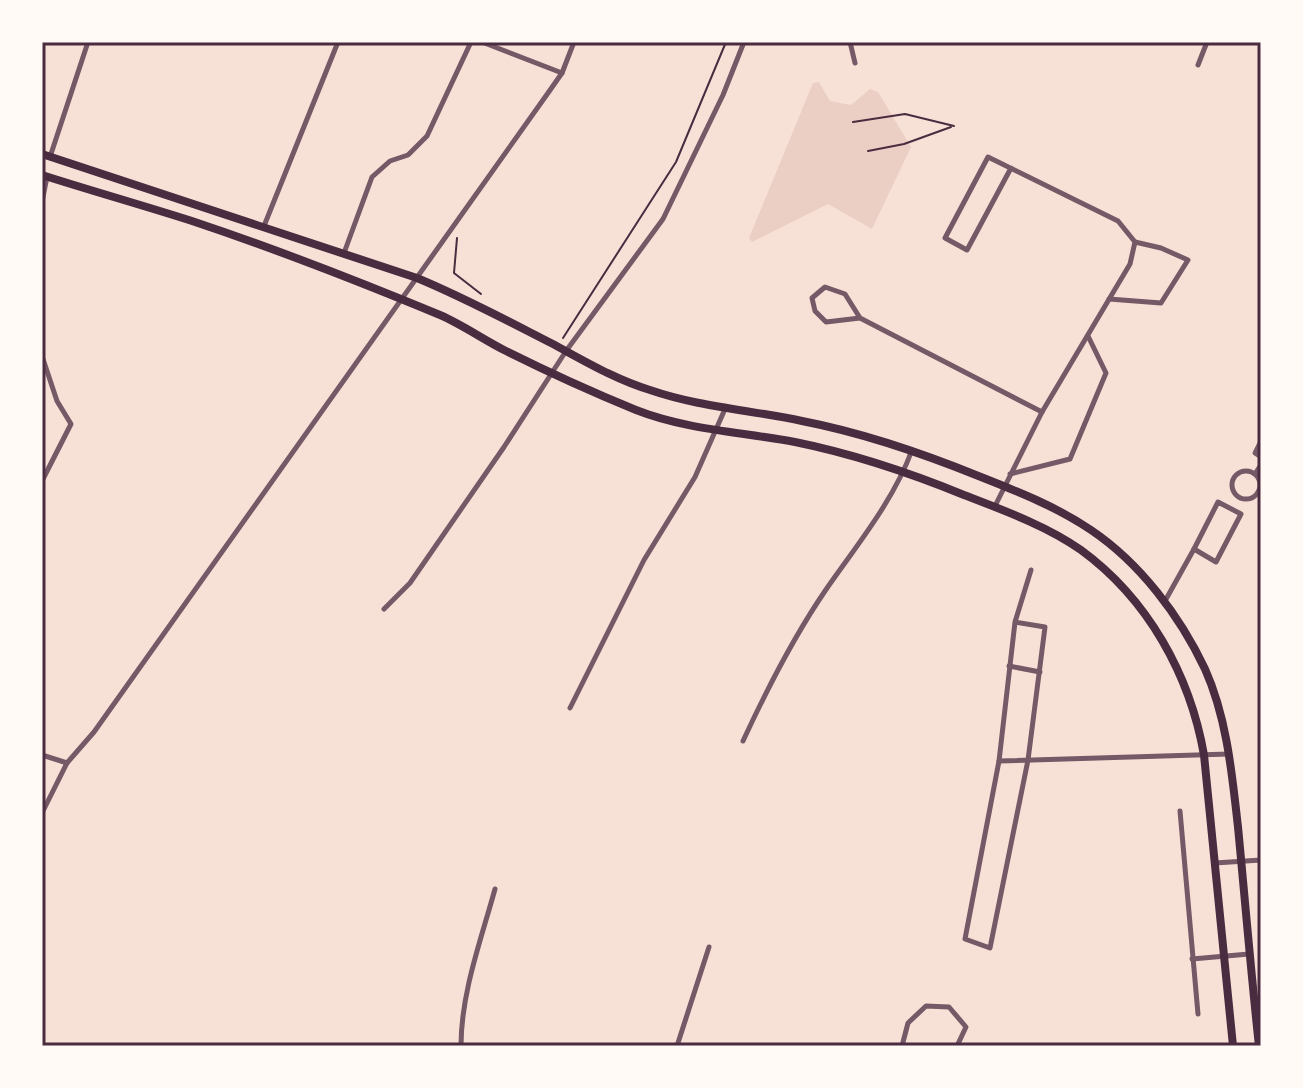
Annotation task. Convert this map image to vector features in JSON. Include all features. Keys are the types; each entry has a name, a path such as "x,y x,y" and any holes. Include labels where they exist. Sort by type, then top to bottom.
{"main road":[{"path":"46,156 417,278 472,301 602,371 649,390 725,409 866,435 912,449 1049,505 1093,531 1133,566 1164,602 1206,671 1230,754 1259,1046"},
{"path":"44,176 314,264 446,318 591,392 676,424 792,441 858,456 994,507 1080,549 1119,584 1146,615 1185,685 1198,720 1233,1046"}],"street":[{"path":"46,156 88,42"},
{"path":"263,227 338,42"},
{"path":"344,254 372,177 390,161 408,155 427,136 471,42"},
{"path":"482,42 562,73"},
{"path":"42,813 67,763 94,732 562,73 574,42"},
{"path":"384,609 410,583 566,351 663,219 723,95 744,42"},
{"path":"850,42 855,63"},
{"path":"1198,65 1207,42"},
{"path":"1011,168 967,250 945,238 988,157 1011,168 1118,221 1135,242 1161,248 1188,260 1161,303 1109,299"},
{"path":"42,202 44,176"},
{"path":"994,507 1042,412 1130,264 1135,242"},
{"path":"860,318 826,322 815,311 812,298 825,287 845,294 860,318 1042,412"},
{"path":"1010,474 1070,459 1106,373 1087,335"},
{"path":"42,356 57,401 71,424 42,481"},
{"path":"570,708 644,560 695,477 725,409"},
{"path":"1261,441 1255,453 1261,457"},
{"path":"743,741 790,645 869,530 904,471 912,449"},
{"path":"1255,474 1261,465"},
{"path":"1238,498 1232,485 1235,476 1242,471 1255,474"},
{"path":"1238,498 1248,500 1257,495 1260,486 1255,474"},
{"path":"1229,508 1238,498"},
{"path":"1164,602 1218,502 1241,514 1216,562 1194,549"},
{"path":"1015,622 1045,627 1028,760 990,948 965,939 999,761 1015,622 1031,570"},
{"path":"1009,666 1040,672"},
{"path":"999,761 1230,754"},
{"path":"42,755 67,763"},
{"path":"1180,811 1198,1014"},
{"path":"1215,863 1261,860"},
{"path":"461,1046 461,1025 473,964 495,889"},
{"path":"677,1046 709,947"},
{"path":"1192,959 1249,954"},
{"path":"902,1046 908,1023 926,1006 949,1007 966,1027 957,1046"}],"path":[{"path":"562,339 676,162 726,42"},
{"path":"853,122 905,114 954,126 904,144 868,151"},
{"path":"457,238 454,273 470,283 485,299"}],"shaded area":[{"path":"819,82 830,101 851,105 870,89 878,92 911,147 872,229 828,204 752,242 749,238 813,83"}]}
